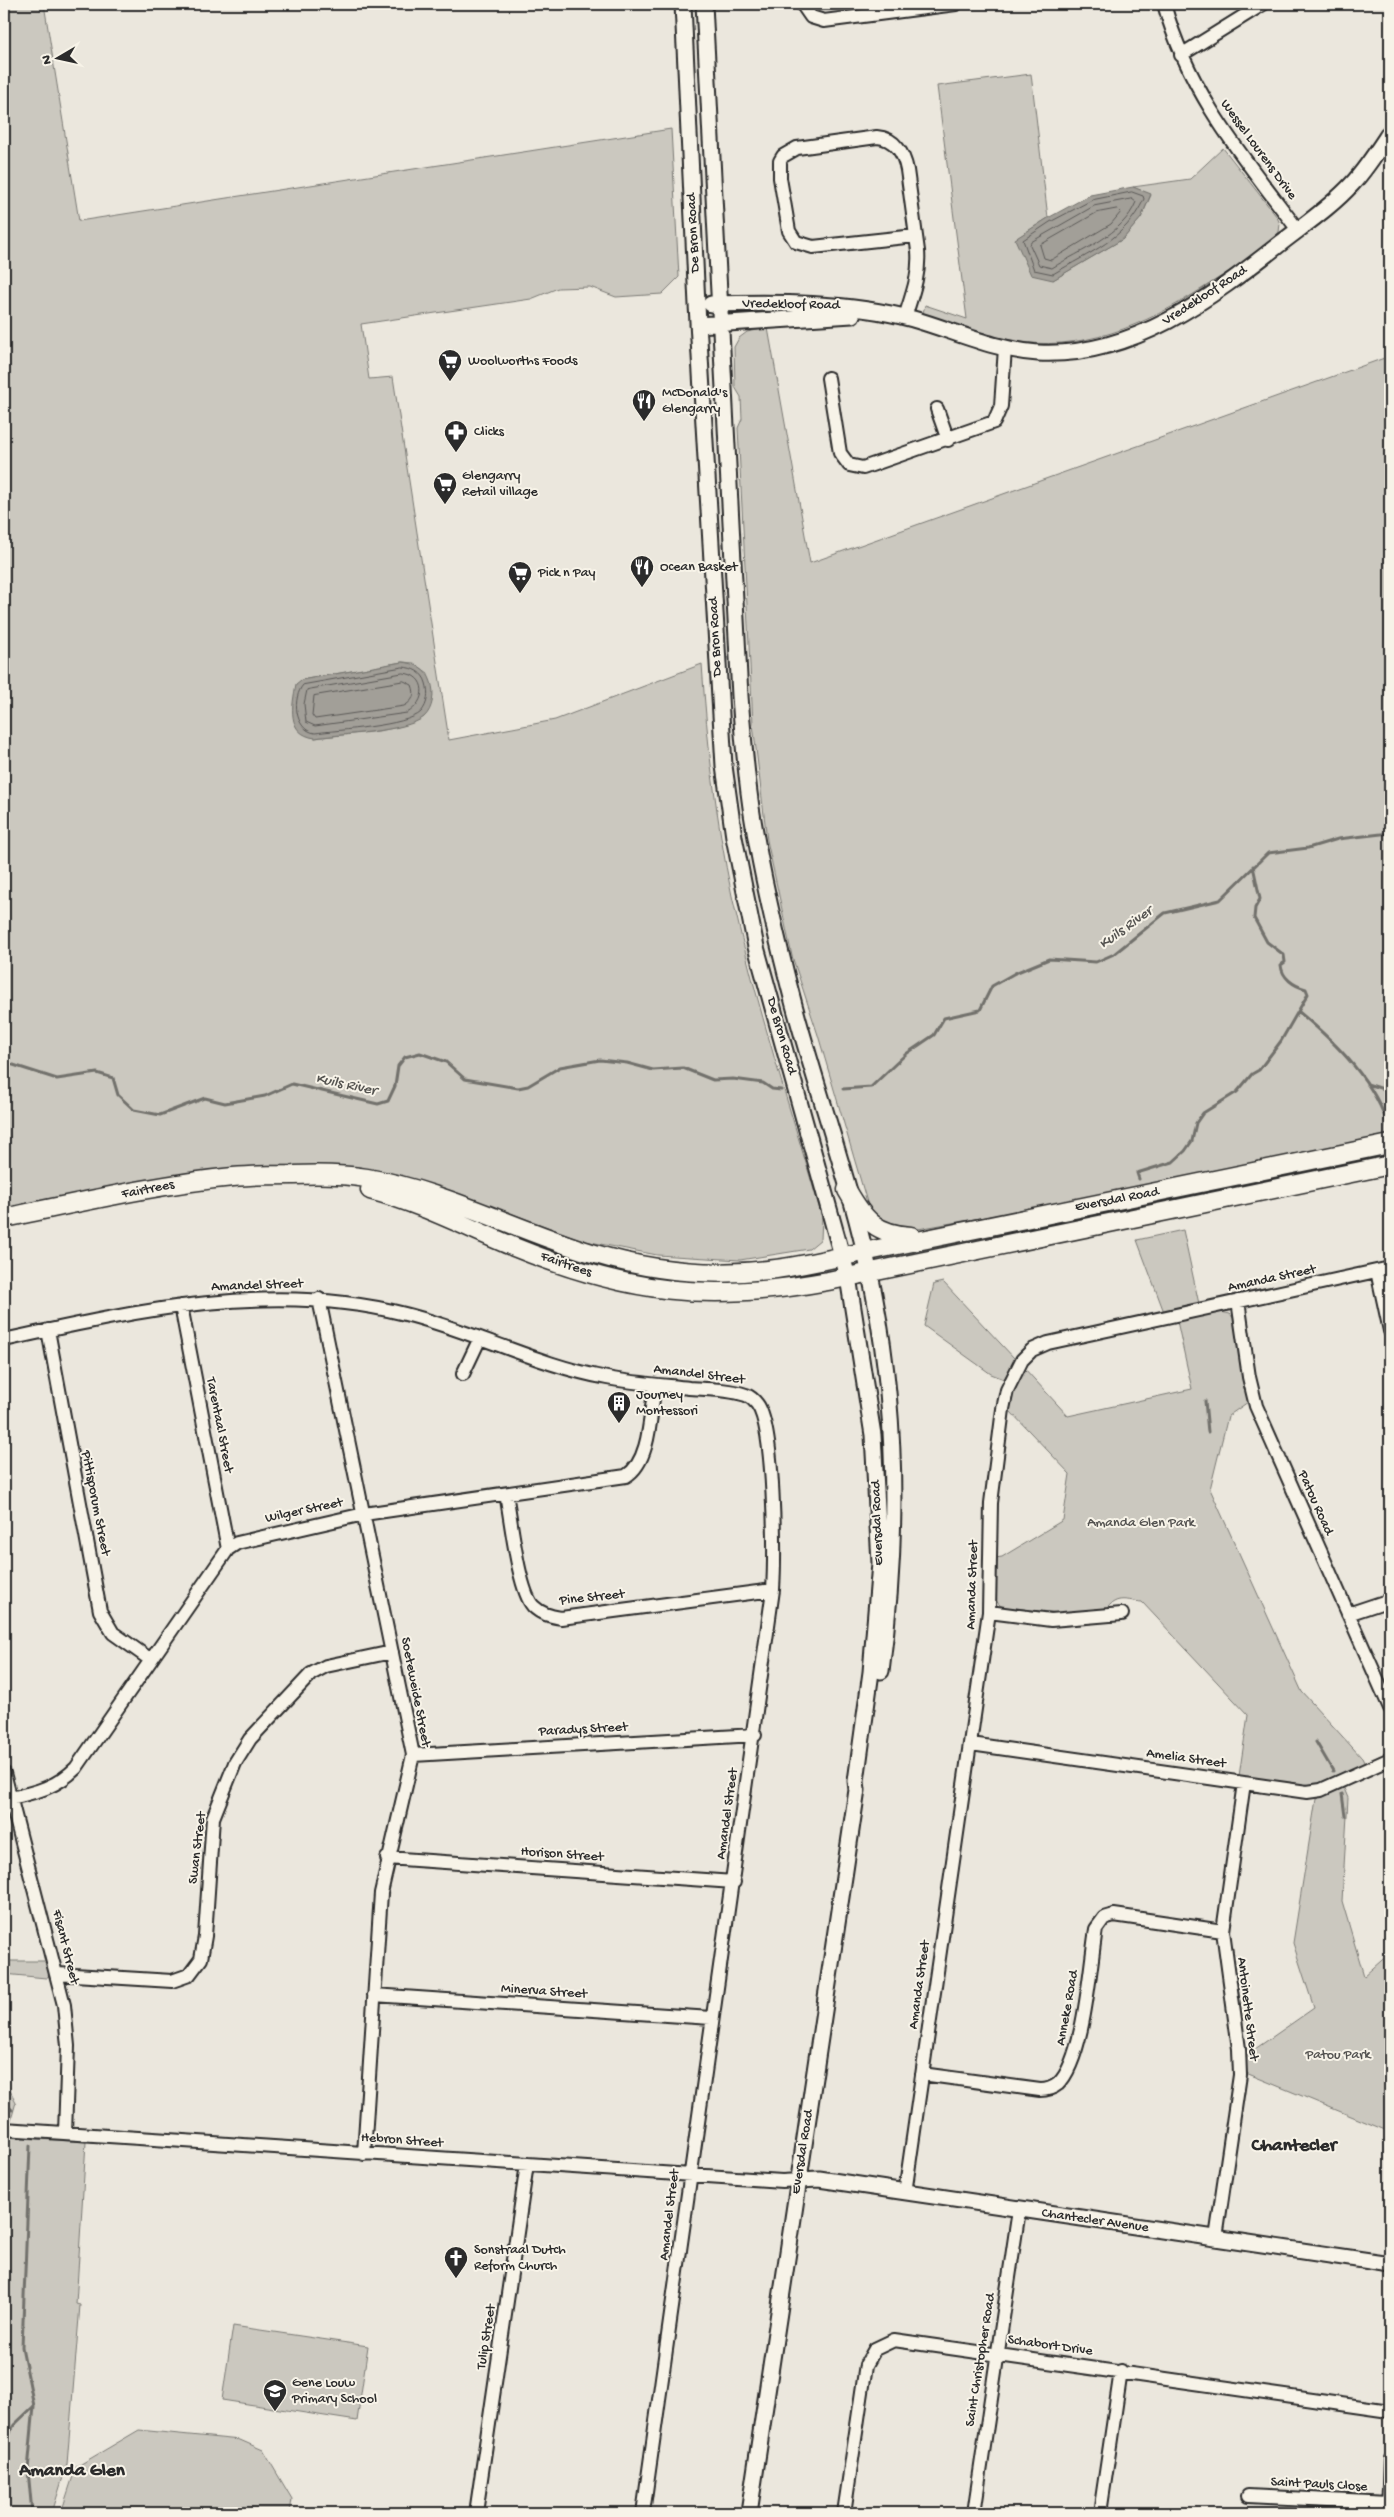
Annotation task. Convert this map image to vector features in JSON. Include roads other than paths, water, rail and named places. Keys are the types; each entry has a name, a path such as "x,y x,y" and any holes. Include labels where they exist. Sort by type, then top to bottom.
{"main road":[{"name":"Eversdal Road","path":"864,1251 1390,1144"},
{"name":"Eversdal Road","path":"869,1273 1390,1165"},
{"name":"Fairtrees","path":"4,1218 184,1184 232,1177 326,1173 368,1178 401,1186 474,1208 591,1252 646,1265 683,1271 738,1272 776,1269 864,1251"},
{"name":"Fairtrees","path":"294,1174 384,1194 581,1272 654,1288 733,1293 780,1290 869,1273"},
{"path":"847,1190 861,1212 877,1228 896,1235 929,1237"}],"street":[{"name":"De Bron Road","path":"682,4 698,324 724,766 734,837 756,947 844,1256"},
{"name":"De Bron Road","path":"704,4 740,696 752,818 763,879 794,1004 864,1251"},
{"path":"802,4 811,17 824,21 956,4"},
{"name":"Wessel Lourens Drive","path":"1164,4 1182,55 1197,88 1223,132 1298,230"},
{"path":"1182,55 1263,4"},
{"name":"Vredekloof Road","path":"697,304 859,307 905,318 1005,348 1038,353 1067,352 1115,343 1180,315 1231,282 1298,230 1351,185 1390,132"},
{"path":"905,318 918,273 916,236 906,163 891,141 877,137 797,148 783,156 780,161 780,178 789,231 796,242 813,246 916,236"},
{"name":"Vredekloof Road","path":"698,324 884,314"},
{"path":"828,378 840,453 849,465 856,468 873,466 988,426 998,416 1001,406 1005,348"},
{"path":"937,409 948,440"},
{"name":"Eversdal Road","path":"857,1790 861,1782 883,1655 893,1562 894,1518 888,1386 864,1251"},
{"name":"Eversdal Road","path":"750,2513 857,1790 856,1781 871,1672 880,1563 873,1434 844,1256"},
{"name":"Amanda Street","path":"905,2193 989,1612 991,1503 996,1452 1007,1390 1022,1360 1032,1350 1048,1343 1390,1268"},
{"path":"1376,1271 1390,1331"},
{"name":"Amandel Street","path":"4,1340 48,1330 226,1299 319,1299 405,1314 558,1366 606,1378 655,1385 734,1392 749,1396 759,1406 763,1417 769,1452 773,1502 774,1590 734,1882 711,2018 691,2175 643,2513"},
{"name":"Soeteweide Street","path":"319,1299 413,1755 388,1858 380,1902 364,2154"},
{"name":"Patou Road","path":"1238,1301 1249,1377 1256,1406 1390,1708"},
{"name":"Tarentaal Street","path":"181,1306 228,1549"},
{"name":"Pittisporum Street","path":"48,1330 100,1611 113,1632 151,1660"},
{"path":"463,1374 480,1338"},
{"name":"Wilger Street","path":"11,1798 46,1790 65,1779 76,1768 228,1549 236,1543 249,1538 364,1514 620,1478 632,1472 641,1461 655,1385"},
{"name":"Pine Street","path":"506,1494 524,1587 534,1607 545,1615 561,1618 774,1590"},
{"path":"1348,1614 1390,1600"},
{"path":"989,1612 1051,1620 1122,1614"},
{"name":"Swan Street","path":"58,1974 166,1982 183,1978 194,1970 201,1959 206,1936 213,1818 235,1764 250,1739 311,1674 326,1666 392,1652"},
{"name":"Paradys Street","path":"413,1755 755,1735"},
{"name":"Amelia Street","path":"971,1744 1289,1790 1316,1791 1390,1759"},
{"name":"Fisant Street","path":"4,1773 58,1974 67,2025 65,2133"},
{"name":"Antoinette Street","path":"1216,2238 1240,2075 1239,2049 1224,1946 1224,1931 1244,1783"},
{"name":"Horison Street","path":"388,1858 734,1882"},
{"name":"Anneke Road","path":"922,2074 1040,2090 1054,2087 1066,2073 1076,2052 1096,1929 1100,1921 1108,1916 1119,1915 1224,1931"},
{"name":"Minerva Street","path":"374,1995 711,2018"},
{"name":"Hebron Street","path":"4,2129 691,2175 799,2180"},
{"name":"Tulip Street","path":"476,2513 527,2164"},
{"name":"Chantecler Avenue","path":"799,2180 819,2180 1390,2264"},
{"name":"Saint Christopher Road","path":"974,2513 996,2354 1019,2210"},
{"name":"Schabort Drive","path":"844,2513 866,2365 875,2349 887,2342 900,2339 1390,2411"},
{"path":"1100,2513 1120,2371"},
{"path":"1388,2508 1390,2458"},
{"name":"Saint Pauls Close","path":"1248,2496 1388,2508"}],"water":[{"path":"1133,187 1151,194 1141,218 1123,239 1053,280 1031,275 1015,239 1090,195"},
{"path":"402,662 420,667 429,677 433,691 432,701 424,717 403,726 388,729 315,738 299,731 295,725 293,701 296,684 301,680"}],"waterway":[{"name":"Kuils River","path":"843,1089 871,1087 906,1054 934,1035 944,1018 980,1010 992,986 1015,973 1049,959 1096,962 1114,954 1165,913 1220,900 1268,853 1308,848 1338,839 1390,833"},
{"path":"1139,1179 1137,1173 1173,1162 1185,1151 1192,1141 1196,1123 1203,1113 1237,1092 1252,1074 1259,1070 1281,1041 1308,994 1306,989 1293,984 1286,978 1281,965 1285,962 1284,955 1267,942 1254,918 1255,908 1260,899 1253,866"},
{"path":"1299,1012 1341,1051 1365,1080 1375,1096 1389,1130"},
{"name":"Kuils River","path":"4,1062 57,1079 97,1073 113,1078 118,1095 134,1110 160,1115 205,1098 225,1103 265,1096 292,1084 378,1104 388,1101 395,1086 398,1066 405,1057 420,1053 446,1062 465,1079 518,1088 528,1086 560,1067 600,1060 627,1063 653,1070 683,1068 713,1080 733,1079 763,1083 772,1089 781,1090"},
{"path":"1367,1084 1390,1091"},
{"path":"1205,1401 1208,1432"},
{"path":"1316,1742 1333,1771"},
{"path":"1342,1794 1345,1816"},
{"path":"4,2103 12,2110"},
{"path":"30,2146 22,2347 34,2406 28,2470 32,2513"},
{"path":"4,2443 14,2425 34,2406"}],"place":[{"name":"Woolworths Foods","path":"450,382"},
{"name":"McDonald's Glengarry","path":"644,422"},
{"name":"Clicks","path":"456,453"},
{"name":"Glengarry Retail village","path":"445,505"},
{"name":"Ocean Basket","path":"642,588"},
{"name":"Pick n Pay","path":"520,594"},
{"name":"Journey Montessori","path":"619,1424"},
{"name":"Sonstraal Dutch Reform Church","path":"456,2279"},
{"name":"Gene Louw Primary School","path":"275,2412"}],"district":[{"name":"Chantecler","path":"1294,2146"},
{"name":"Amanda Glen","path":"72,2471"}],"park label":[{"name":"Amanda Glen Park","path":"1141,1523"},
{"name":"Patou Park","path":"1338,2055"}]}
